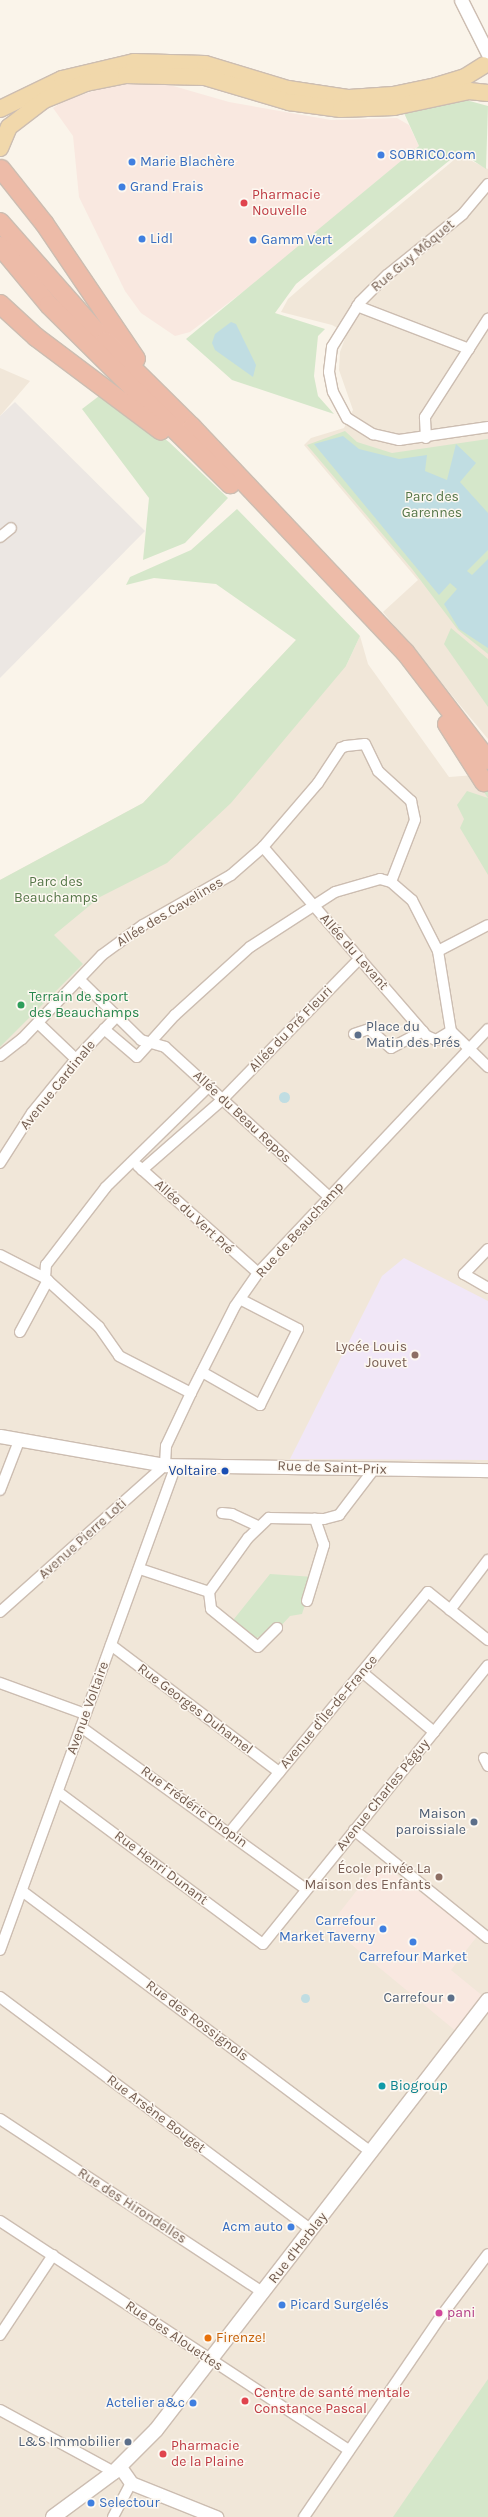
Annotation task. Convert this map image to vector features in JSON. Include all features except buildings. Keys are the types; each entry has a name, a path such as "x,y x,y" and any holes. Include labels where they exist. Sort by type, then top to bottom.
{"highway":[{"path":"0,166 44,223 130,352 176,400 192,427"},
{"path":"0,222 105,341 192,427 405,652 488,760"},
{"path":"0,246 49,304 338,592 394,657 449,725 484,782"},
{"path":"0,304 36,337 218,472"}],"main road":[{"path":"487,58 488,89"},
{"path":"0,109 62,79 134,62 205,64 288,89 349,98 384,96 436,86 465,76 487,58"},
{"path":"0,148 10,127 44,100 86,83 130,75 205,76 290,102 341,109 394,107 469,90 488,93"},
{"name":"Rue d'Herblay","path":"53,2517 117,2470 146,2441 211,2361 449,2055 488,2000"},
{"name":"Rue d'Herblay","path":"449,2055 488,2012"}],"street":[{"path":"461,0 469,11 488,27"},
{"path":"469,11 487,58"},
{"name":"Rue Guy Môquet","path":"426,438 399,440 373,434 347,418 333,392 330,359 332,347 357,306 387,275 463,214 488,184"},
{"path":"357,306 469,349"},
{"path":"488,319 425,417 426,438 488,427"},
{"path":"0,537 11,528"},
{"name":"Allée des Cavelines","path":"0,1056 38,1023 107,950 143,925 231,875 264,847 318,783 341,748 365,744 378,770 411,801 415,820 391,882"},
{"name":"Allée du Levant","path":"264,847 423,1031 436,1040 451,1031"},
{"path":"104,1029 137,1057 175,1015 250,947 313,905 355,884 380,879 391,882 412,900 438,951 451,1031 467,1050 488,1067"},
{"path":"438,951 488,925"},
{"name":"Allée du Pré Fleuri","path":"142,1170 222,1100 360,958"},
{"name":"Allée du Beau Repos","path":"80,980 141,1040 152,1041 165,1047 329,1197"},
{"name":"Avenue Cardinale","path":"0,1163 32,1113 76,1059 118,1016"},
{"path":"38,1023 76,1059"},
{"path":"354,1034 369,1028 391,1048 423,1031"},
{"name":"Rue de Beauchamp","path":"170,1465 166,1446 191,1393 240,1298 258,1273 488,1029"},
{"path":"20,1332 46,1279 46,1265 76,1223 130,1160 209,1086"},
{"name":"Allée du Vert Pré","path":"130,1160 258,1273"},
{"path":"488,1249 464,1274 488,1288"},
{"path":"0,1255 46,1279 99,1327 119,1356 191,1393"},
{"path":"202,1372 260,1405 298,1329 240,1298"},
{"name":"Rue de Saint-Prix","path":"0,1436 19,1441 170,1465 488,1470"},
{"path":"0,1490 19,1441"},
{"name":"Avenue Voltaire","path":"0,1950 85,1714 140,1569 170,1465"},
{"name":"Avenue Pierre Loti","path":"0,1612 170,1465"},
{"path":"277,1628 258,1647 211,1609 209,1592 258,1526 269,1518 315,1519 339,1515 374,1469"},
{"path":"222,1513 232,1514 258,1526"},
{"path":"307,1601 323,1550 315,1519"},
{"path":"488,1560 450,1610 488,1640"},
{"path":"140,1569 209,1592"},
{"name":"Avenue d'Île-de-France","path":"230,1832 428,1592 450,1610"},
{"name":"Rue Georges Duhamel","path":"111,1645 279,1772"},
{"name":"Avenue Charles Péguy","path":"263,1944 488,1665"},
{"path":"362,1672 434,1732"},
{"path":"0,1683 85,1714"},
{"name":"Rue Frédéric Chopin","path":"81,1727 230,1832 306,1889"},
{"name":"Rue Henri Dunant","path":"58,1792 263,1944"},
{"path":"354,1830 488,1938"},
{"name":"Rue des Rossignols","path":"22,1891 372,2153"},
{"name":"Rue Arsène Bouget","path":"0,1997 312,2230"},
{"name":"Rue des Hirondelles","path":"0,2119 264,2293"},
{"name":"Rue des Alouettes","path":"0,2221 211,2361 349,2450"},
{"path":"304,2517 349,2450 488,2254"},
{"path":"0,2335 53,2255"},
{"path":"0,2410 117,2470 131,2483 216,2517"},
{"path":"113,2517 131,2483"}],"shaded area":[{"path":"156,81 229,102 331,120 397,118 409,125 419,146 264,276 190,332 175,336 141,313 125,291 79,197 73,136 53,108 65,100 116,84"},
{"path":"460,155 488,169 488,739 383,612 418,580 304,445 311,438 344,428 353,410 339,370 340,352 347,333 332,325 281,312 288,299"},
{"path":"0,368 30,381 0,416"},
{"path":"15,402 145,531 0,678 0,416"},
{"path":"360,636 368,664 449,777 488,774 488,2517 0,2517 0,880 143,803 296,640 346,666"},
{"name":"Lycée Louis Jouvet","path":"404,1258 488,1301 488,1460 290,1459 382,1276"},
{"path":"379,1862 478,1935 451,1970 484,1997 457,2032 329,1926"}],"green space":[{"path":"466,100 488,106 486,169 460,152 296,284 275,313 325,329 318,336 314,376 318,396 334,414 232,380 186,339 419,146 404,113"},
{"path":"103,393 169,442 228,498 185,543 143,560 149,498 82,409"},
{"name":"Parc des Garennes","path":"345,431 357,442 392,453 488,439 488,654 458,630 412,569 307,445"},
{"name":"Parc des Beauchamps","path":"237,509 360,636 346,666 231,803 167,863 100,897 54,935 83,964 0,1047 0,880 143,803 296,640 216,584 154,578 126,585 130,577 191,550"},
{"path":"451,628 488,659 488,707 444,644"},
{"path":"488,781 488,798 479,785"},
{"path":"467,791 488,798 488,875 460,828 464,819 457,805"},
{"path":"270,1574 314,1577 302,1614 290,1616 279,1628 254,1639 230,1624"},
{"path":"488,2379 488,2517 393,2517"}],"water":[{"path":"231,322 236,324 256,365 253,377 215,350 212,343 215,334"},
{"name":"Parc des Garennes","path":"343,436 359,449 399,459 427,455 425,471 447,480 456,444 476,463 460,482 488,513 488,550 467,571 472,575 488,559 488,648 459,629 444,604 457,589 450,583 439,595 314,444"},
{"path":"282,1092 286,1092 288,1093 288,1101 282,1102 279,1099 279,1095"},
{"path":"303,1994 307,1994 309,1998 307,2002 303,2002 301,2000 301,1996"}],"place":[{"name":"SOBRICO.com","path":"381,155"},
{"name":"Marie Blachère","path":"132,162"},
{"name":"Grand Frais","path":"122,187"},
{"name":"Pharmacie Nouvelle","path":"244,203"},
{"name":"Lidl","path":"142,239"},
{"name":"Gamm Vert","path":"253,240"},
{"name":"Terrain de sport des Beauchamps","path":"21,1005"},
{"name":"Place du Matin des Prés","path":"358,1035"},
{"name":"Lycée Louis Jouvet","path":"415,1355"},
{"name":"Voltaire","path":"225,1471"},
{"name":"Maison paroissiale","path":"474,1822"},
{"name":"École privée La Maison des Enfants","path":"439,1877"},
{"name":"Carrefour Market Taverny","path":"383,1929"},
{"name":"Carrefour Market","path":"413,1942"},
{"name":"Carrefour","path":"451,1998"},
{"name":"Biogroup","path":"382,2086"},
{"name":"Acm auto","path":"291,2227"},
{"name":"Picard Surgelés","path":"282,2305"},
{"name":"pani","path":"439,2313"},
{"name":"Firenze!","path":"208,2338"},
{"name":"Centre de santé mentale Constance Pascal","path":"245,2401"},
{"name":"Actelier a&c","path":"193,2403"},
{"name":"L&S Immobilier","path":"128,2442"},
{"name":"Pharmacie de la Plaine","path":"163,2454"},
{"name":"Selectour","path":"91,2503"}]}
